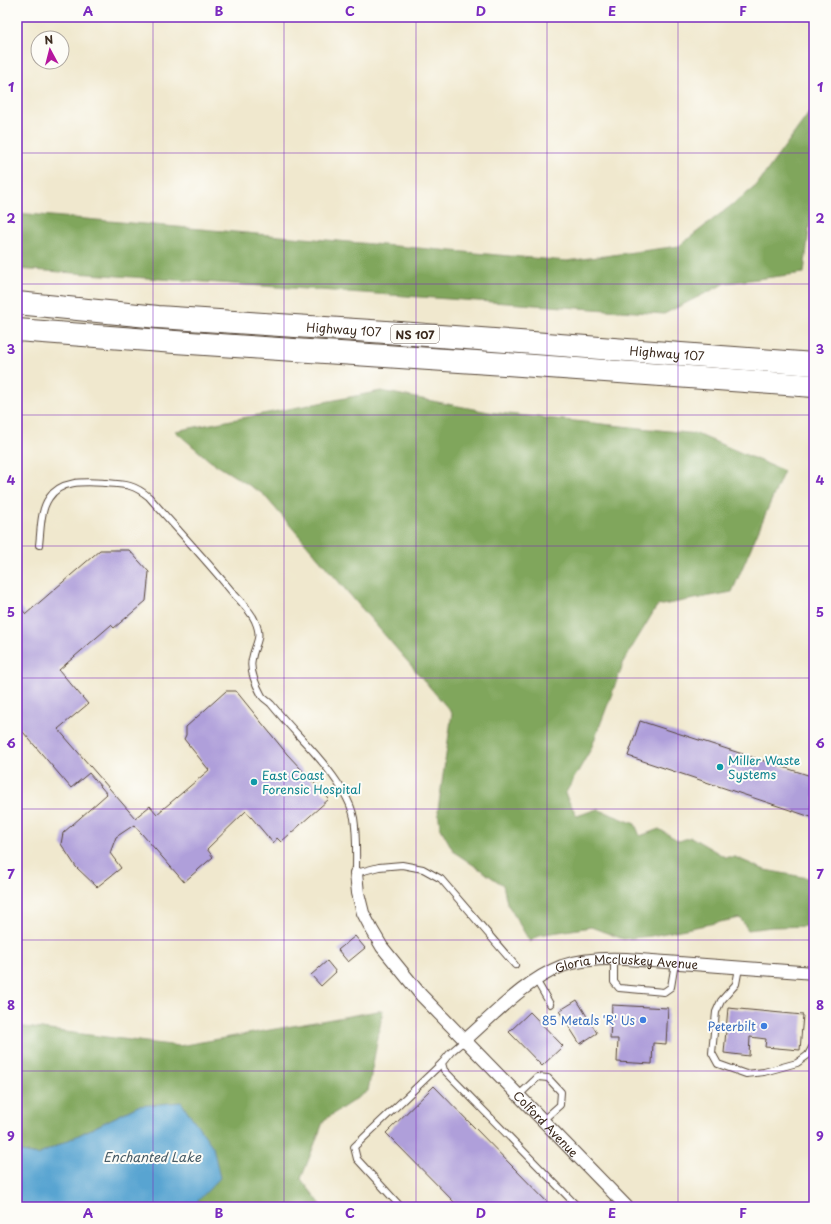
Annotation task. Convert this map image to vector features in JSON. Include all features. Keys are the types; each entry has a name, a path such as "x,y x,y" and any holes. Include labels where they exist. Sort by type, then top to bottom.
{"highway":[{"name":"Highway 107","path":"17,303 158,317 280,324 814,364"},
{"name":"Highway 107","path":"17,330 814,386"}],"street":[{"name":"Colford Avenue","path":"356,873 358,893 363,913 382,947 421,996 626,1207"},
{"name":"Gloria Mccluskey Avenue","path":"464,1041 536,980 563,966 589,960 614,958 814,973"}],"lane":[{"path":"39,545 42,513 49,497 58,489 70,484 82,482 114,484 130,486 140,490 149,497 254,619 258,628 259,638 251,659 251,668 256,683 263,697 270,702 281,717 324,765 348,799 354,818 356,837 356,873 379,867 402,865 423,869 441,879 515,965"},
{"path":"614,958 614,982 619,988 664,992 670,987 675,963"},
{"path":"739,968 736,984 721,1001 716,1012 712,1053 718,1064 746,1074 764,1072 797,1063 808,1055 814,1044"},
{"path":"536,980 550,1004"},
{"path":"401,1207 356,1159 354,1147 464,1041"},
{"path":"442,1063 444,1070 578,1207"},
{"path":"518,1096 538,1077 548,1078 561,1092 560,1105 542,1121"}],"green space":[{"path":"814,106 814,199 812,204 804,273 726,283 664,314 17,269 17,213 567,261 679,246 756,186"},
{"path":"381,391 489,412 697,434 784,471 732,592 657,606 625,659 591,749 565,794 577,816 597,809 635,824 640,836 659,829 679,841 691,837 725,857 735,857 765,870 814,879 814,926 772,927 748,930 740,918 651,936 623,939 591,927 539,935 530,942 507,903 503,885 454,852 440,827 438,810 452,713 263,494 210,461 175,431"},
{"path":"383,1010 368,1091 324,1120 301,1179 323,1207 192,1207 196,1202 138,1106 38,1155 17,1151 17,1026 179,1046"}],"water":[{"name":"Enchanted Lake","path":"181,1102 213,1147 220,1178 192,1207 24,1207 17,1197 17,1151 38,1155 138,1106"}],"building":[{"path":"100,550 129,550 149,572 146,601 114,628 111,625 59,670 88,704 58,729 135,818 150,806 157,814 209,770 184,739 186,735 186,727 226,691 236,691 287,754 329,799 281,842 277,838 273,843 246,811 207,849 213,857 184,882 134,825 116,837 110,853 121,868 97,887 76,867 61,844 63,833 107,794 89,773 71,788 17,725 17,604 26,614"},
{"name":"Miller Waste Systems","path":"640,721 814,777 814,818 628,756"},
{"path":"355,936 365,948 348,962 338,950"},
{"path":"327,961 336,972 321,986 311,975"},
{"path":"577,1000 597,1033 580,1044 559,1011"},
{"path":"612,1005 668,1008 666,1044 653,1043 652,1064 617,1062 618,1039 610,1039"},
{"name":"Peterbilt","path":"728,1008 803,1015 800,1050 765,1047 766,1039 750,1037 749,1056 724,1053"},
{"path":"530,1012 563,1046 542,1066 509,1032"},
{"path":"434,1086 552,1207 459,1207 386,1133"}],"waterway":[{"path":"196,1202 199,1207"}],"place":[{"name":"Miller Waste Systems","path":"720,767"},
{"name":"East Coast Forensic Hospital","path":"254,782"},
{"name":"85 Metals 'R' Us","path":"643,1020"},
{"name":"Peterbilt","path":"764,1026"}]}
